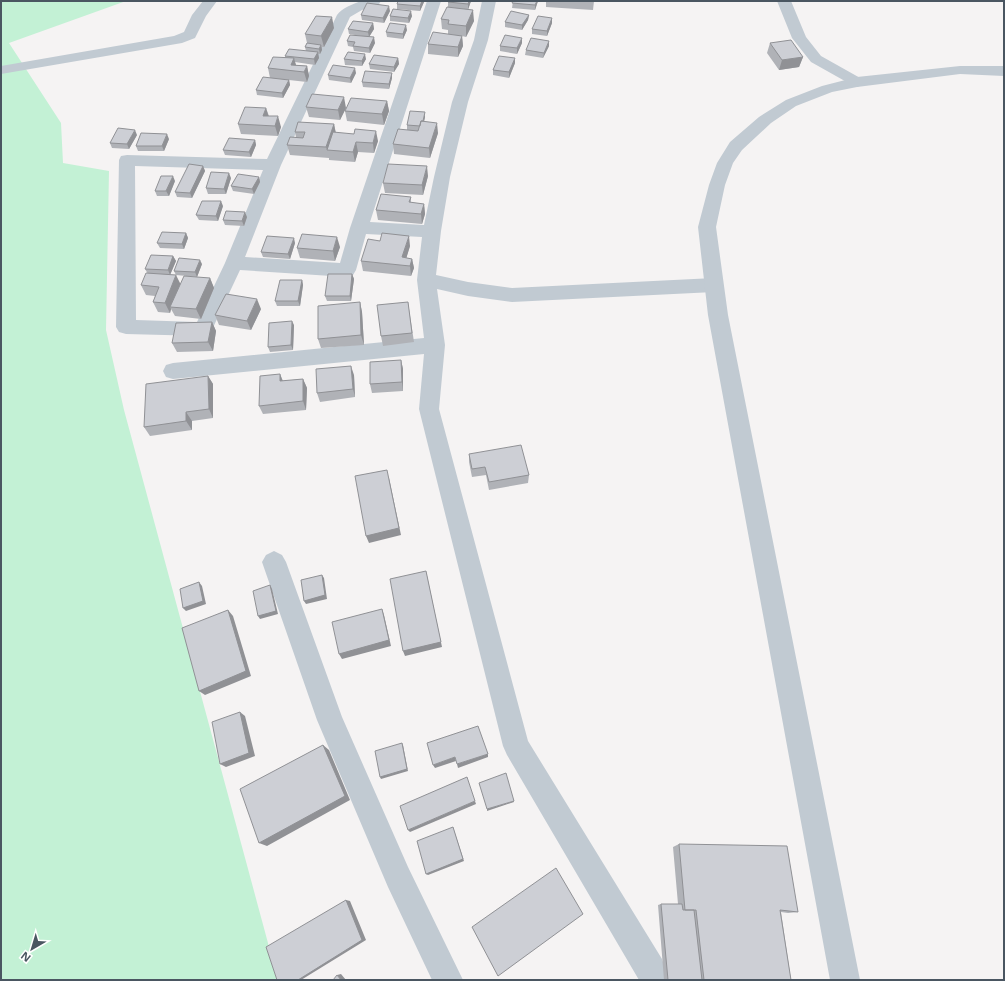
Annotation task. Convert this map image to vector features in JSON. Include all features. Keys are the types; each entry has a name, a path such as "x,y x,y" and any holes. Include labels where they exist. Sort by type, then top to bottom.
{"street":[{"path":"1,70 177,40 190,35 199,15 210,1"},
{"path":"273,165 128,160 126,327 203,329 234,263 273,165 344,15 357,7 374,1"},
{"path":"234,263 346,270 434,1"},
{"path":"489,1 481,40 460,102 442,177 432,231 426,280 434,345 429,409 516,746 651,970 654,980"},
{"path":"784,1 799,38 816,59 856,82"},
{"path":"845,980 718,315 707,227 725,164 736,146 765,120 791,103 828,89 856,82 960,70 1004,70"},
{"path":"359,228 432,231"},
{"path":"426,280 468,289 512,295 714,284"},
{"path":"173,371 434,345"},
{"path":"274,562 330,720 398,877 448,980"}],"green space":[{"path":"1,1 126,1 9,43 61,123 63,163 109,171 106,330 124,410 278,980 1,980"}],"building":[{"path":"398,1 422,1 420,6 397,4"},
{"path":"469,1 468,4 448,2"},
{"path":"513,1 537,1 535,5 512,3"},
{"path":"367,3 389,6 383,18 361,15"},
{"path":"447,7 473,10 466,26 448,24 449,20 441,19"},
{"path":"393,9 411,11 408,18 390,16"},
{"path":"511,11 529,15 522,25 505,22"},
{"path":"316,16 332,17 321,36 305,34"},
{"path":"538,16 552,18 547,31 532,29"},
{"path":"353,21 373,23 368,32 348,29"},
{"path":"390,23 406,25 403,34 386,32"},
{"path":"433,32 462,36 458,47 428,44"},
{"path":"350,35 374,37 369,48 353,46 355,42 347,41"},
{"path":"505,35 522,38 517,48 500,46"},
{"path":"531,38 549,41 544,53 526,50"},
{"path":"791,40 803,57 782,60 770,43"},
{"path":"307,43 321,45 319,49 305,47"},
{"path":"289,49 318,52 314,59 285,56"},
{"path":"348,52 365,54 362,61 344,59"},
{"path":"374,55 398,58 394,67 369,64"},
{"path":"499,56 515,58 509,72 493,70"},
{"path":"273,57 294,58 291,65 307,66 304,72 268,68"},
{"path":"333,65 355,68 350,78 328,75"},
{"path":"365,71 392,73 389,84 362,82"},
{"path":"263,77 289,80 282,93 256,90"},
{"path":"312,94 344,97 338,110 306,107"},
{"path":"351,98 387,101 382,114 345,111"},
{"path":"245,107 266,108 263,116 278,116 275,126 238,124"},
{"path":"410,111 425,112 420,126 407,125"},
{"path":"421,121 437,123 429,148 393,144 398,129 418,131"},
{"path":"298,122 334,124 326,147 287,145 290,137 303,138 305,132 295,132"},
{"path":"118,128 135,130 127,144 110,143"},
{"path":"355,129 376,131 373,143 356,142 353,152 327,150 333,132 354,134"},
{"path":"141,133 167,134 162,146 136,146"},
{"path":"229,138 255,140 249,152 223,150"},
{"path":"189,164 203,166 190,193 175,192"},
{"path":"388,164 427,166 422,185 383,183"},
{"path":"211,172 229,173 224,189 206,188"},
{"path":"238,174 259,177 252,189 231,186"},
{"path":"161,176 173,176 166,191 155,191"},
{"path":"381,194 411,197 409,202 424,204 421,214 376,210"},
{"path":"202,201 221,201 216,216 196,215"},
{"path":"226,211 245,212 242,221 223,220"},
{"path":"162,232 186,233 182,244 157,243"},
{"path":"382,233 409,236 402,257 412,259 410,266 361,261 368,239 380,241"},
{"path":"302,234 337,237 333,251 297,248"},
{"path":"267,236 294,238 288,254 261,252"},
{"path":"151,255 173,256 168,270 145,269"},
{"path":"179,258 200,260 195,272 174,271"},
{"path":"146,273 176,275 165,303 153,302 159,287 141,285"},
{"path":"328,274 352,274 350,296 325,296"},
{"path":"184,276 210,278 196,309 170,307"},
{"path":"280,280 302,280 298,301 275,301"},
{"path":"226,294 257,299 247,321 215,315"},
{"path":"360,302 361,335 318,339 318,306"},
{"path":"408,302 412,333 381,336 377,305"},
{"path":"292,321 291,345 268,347 269,323"},
{"path":"212,322 208,342 172,343 176,323"},
{"path":"401,360 402,382 370,384 370,362"},
{"path":"351,366 353,389 317,393 316,369"},
{"path":"280,374 280,381 303,379 303,401 259,406 260,376"},
{"path":"208,376 209,409 186,412 186,421 144,427 146,384"},
{"path":"521,445 529,475 489,482 485,467 472,469 469,454"},
{"path":"387,470 399,528 366,536 355,476"},
{"path":"426,571 441,642 403,651 390,579"},
{"path":"322,575 325,595 304,601 301,580"},
{"path":"199,582 203,601 183,608 180,589"},
{"path":"270,585 276,611 258,616 253,591"},
{"path":"382,609 389,640 339,654 332,622"},
{"path":"228,610 246,671 199,691 182,628"},
{"path":"240,712 249,753 220,764 212,722"},
{"path":"478,726 488,754 457,764 455,757 433,765 427,743"},
{"path":"402,743 407,769 380,777 375,751"},
{"path":"323,745 345,796 259,843 240,789"},
{"path":"506,773 514,801 487,809 479,783"},
{"path":"467,777 475,801 408,830 400,806"},
{"path":"453,827 463,859 426,874 417,841"},
{"path":"679,844 787,846 798,912 780,910 791,980 704,980 696,910 685,910"},
{"path":"556,868 583,914 498,976 472,927"},
{"path":"346,900 362,940 298,980 277,980 266,947"},
{"path":"661,904 682,904 683,910 694,910 702,980 668,980"},
{"path":"337,975 341,980 333,980"}]}
